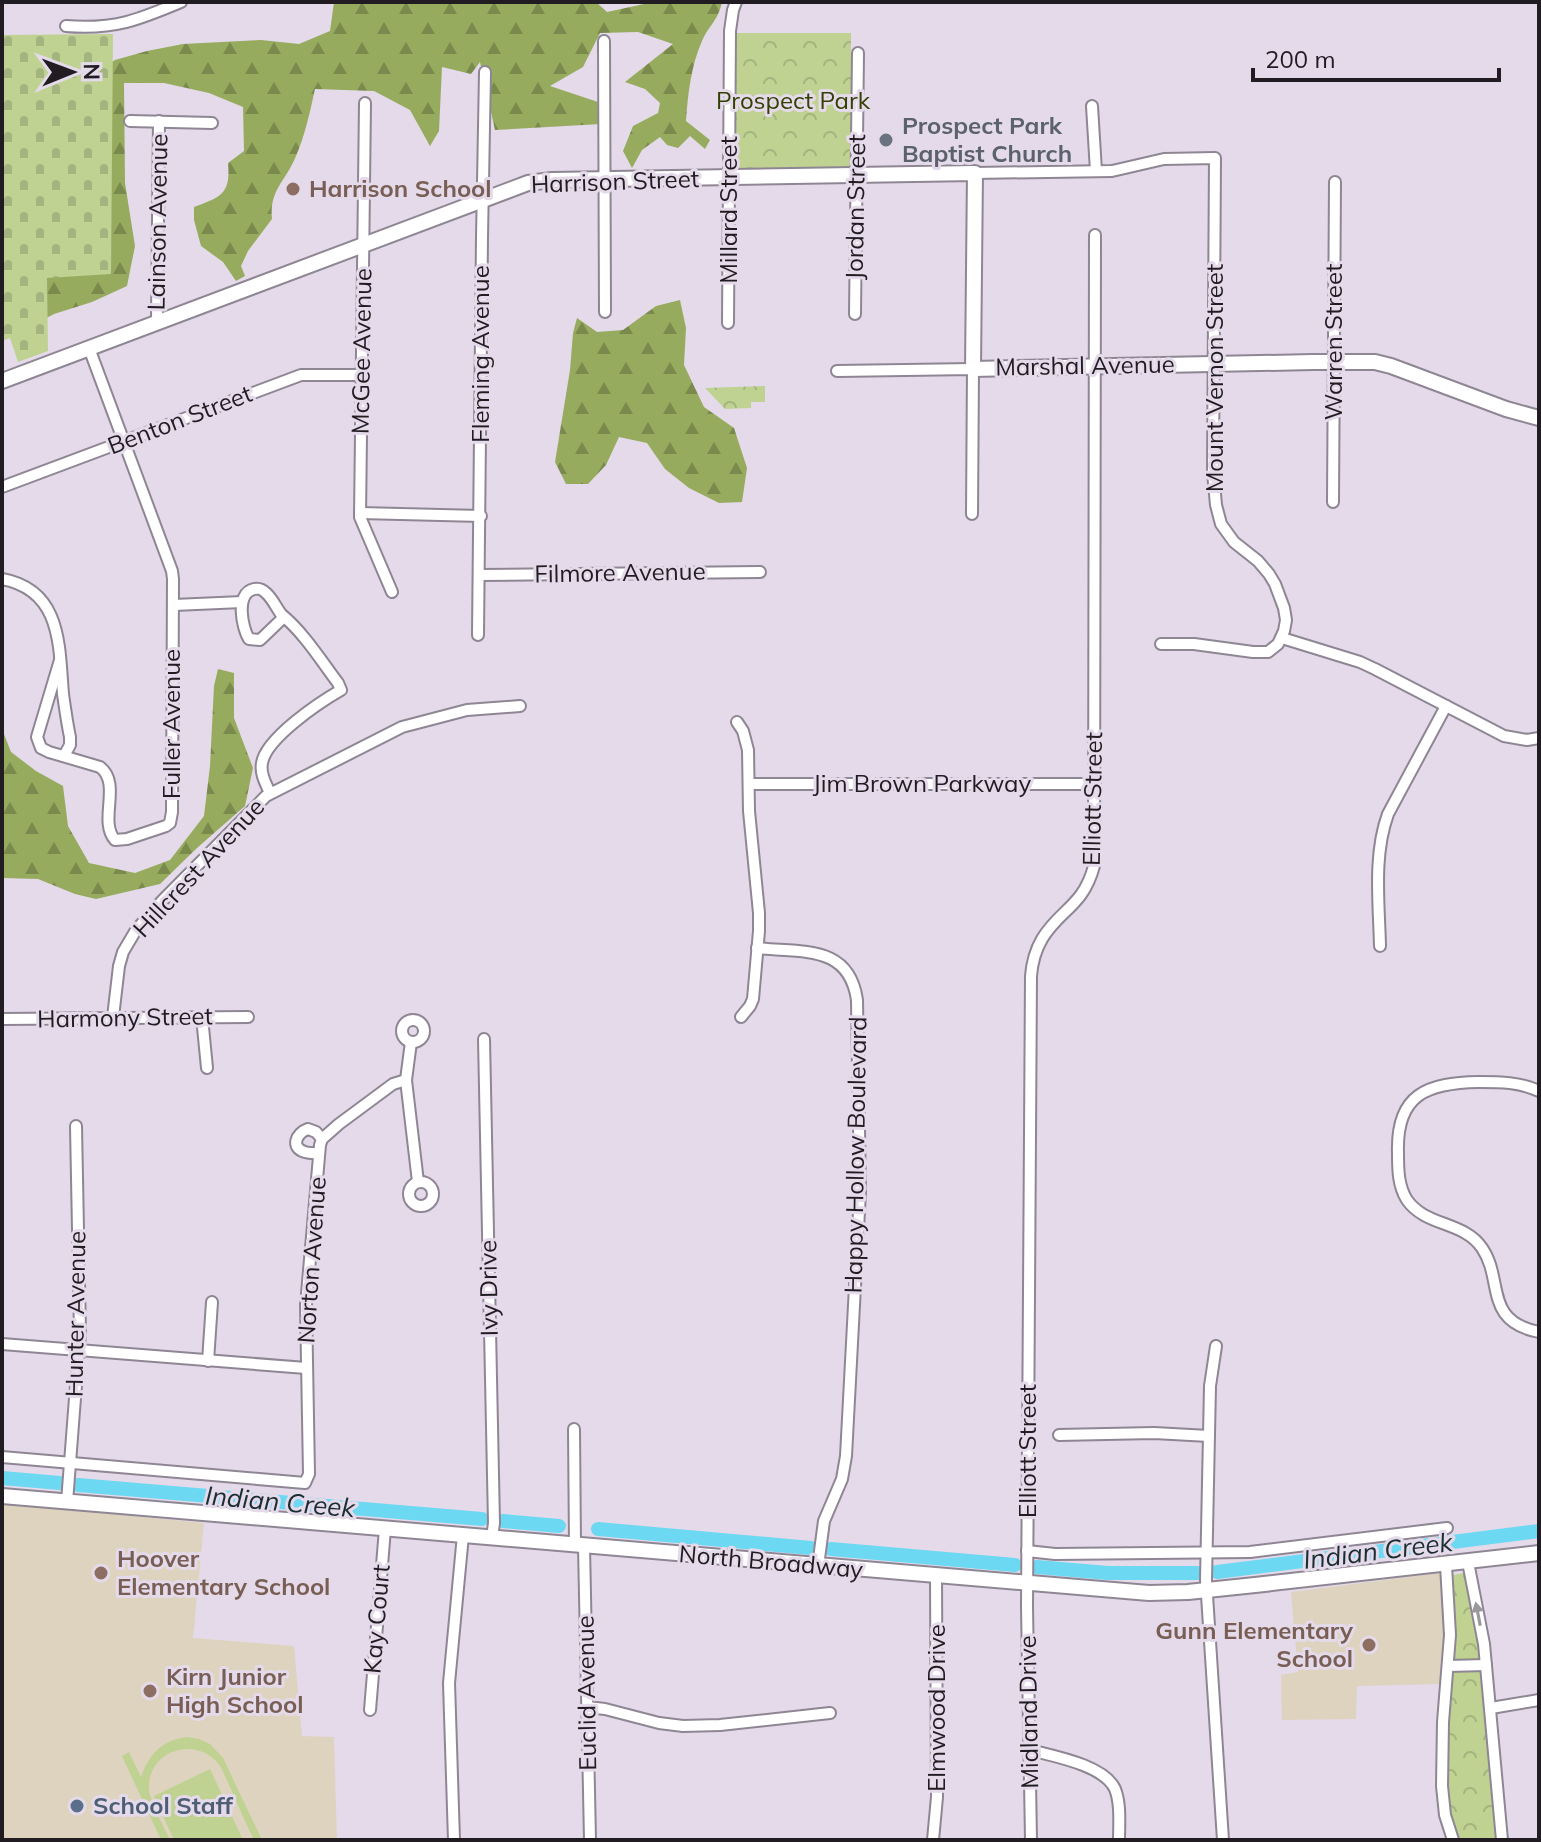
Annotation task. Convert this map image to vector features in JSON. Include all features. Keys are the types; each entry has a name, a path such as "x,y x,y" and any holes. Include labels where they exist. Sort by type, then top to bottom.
{"street":[{"path":"66,26 123,24 181,2"},
{"name":"Millard Street","path":"728,323 730,31 736,2"},
{"path":"604,41 605,312"},
{"name":"Jordan Street","path":"855,314 858,53"},
{"name":"Fleming Avenue","path":"478,635 485,72"},
{"name":"McGee Avenue","path":"365,103 360,513 392,592"},
{"path":"1092,106 1096,171"},
{"path":"130,121 212,123"},
{"name":"Lainson Avenue","path":"157,322 159,121"},
{"name":"Harrison Street","path":"2,381 538,181 1096,171 1123,169 1164,159 1215,158"},
{"name":"Mount Vernon Street","path":"1215,158 1213,481 1218,514 1225,531 1258,561 1275,584 1286,620 1282,638"},
{"path":"972,514 975,173"},
{"name":"Warren Street","path":"1333,502 1335,182"},
{"name":"Elliott Street","path":"1027,1584 1031,976 1035,953 1041,941 1080,898 1091,879 1095,857 1095,235"},
{"name":"Fuller Avenue","path":"60,660 37,737 41,748 100,767 108,774 109,831 115,840 166,826 170,823 172,812 172,571 89,348"},
{"name":"Marshal Avenue","path":"837,371 1375,362 1539,418"},
{"name":"Benton Street","path":"2,487 301,375 362,375"},
{"path":"360,513 481,516"},
{"name":"Filmore Avenue","path":"480,575 760,572"},
{"path":"2,579 25,587 40,599 49,610 56,628 70,737 70,745 64,756"},
{"path":"270,793 262,770 268,750 302,716 341,690 297,627 284,617 266,592 256,589 247,593 242,602 249,639 260,640 284,617"},
{"path":"174,605 242,602"},
{"path":"1161,644 1194,644 1268,652 1282,638 1360,662 1504,736 1527,740 1539,738"},
{"name":"Hillcrest Avenue","path":"113,1017 119,966 136,930 270,793 402,727 467,710 520,706"},
{"path":"1380,946 1379,852 1384,825 1446,706"},
{"path":"737,722 746,740 759,913 753,999 741,1017"},
{"name":"Jim Brown Parkway","path":"749,784 1095,784"},
{"name":"Happy Hollow Boulevard","path":"757,948 817,954 834,959 853,979 857,1000 860,1192 846,1456 842,1479 824,1521 818,1566"},
{"path":"202,1017 207,1068"},
{"name":"Harmony Street","path":"2,1019 248,1017"},
{"name":"Ivy Drive","path":"484,1039 492,1538"},
{"path":"411,1042 406,1080 418,1182"},
{"path":"319,1154 300,1149 296,1141 300,1133 308,1129 322,1139 393,1084 406,1080"},
{"path":"1539,1091 1503,1082 1435,1086 1417,1097 1405,1111 1397,1144 1398,1176 1407,1200 1426,1218 1465,1232 1479,1244 1490,1263 1495,1293 1503,1310 1519,1325 1539,1332"},
{"name":"Hunter Avenue","path":"67,1502 80,1323 76,1126"},
{"name":"Norton Avenue","path":"70,1463 305,1483 309,1474 306,1305 322,1139"},
{"path":"208,1361 212,1302"},
{"path":"2,1344 306,1368"},
{"path":"1216,1346 1211,1372 1206,1554 1223,1840"},
{"name":"Euclid Avenue","path":"574,1429 590,1840"},
{"path":"1059,1435 1154,1433 1209,1436"},
{"path":"2,1457 70,1463"},
{"name":"North Broadway","path":"2,1496 1149,1593 1207,1590 1539,1553"},
{"path":"1027,1551 1055,1554 1206,1554 1273,1550 1447,1528"},
{"name":"Kay Court","path":"370,1710 385,1529"},
{"path":"454,1840 449,1683 463,1535"},
{"path":"1468,1562 1486,1665 1502,1840"},
{"path":"1446,1565 1450,1615 1442,1786 1445,1815 1453,1840"},
{"name":"Elmwood Drive","path":"933,1840 937,1797 936,1575"},
{"name":"Midland Drive","path":"1027,1584 1031,1840"},
{"path":"1448,1663 1486,1665"},
{"path":"1491,1708 1539,1700"},
{"path":"587,1707 683,1726 830,1713"},
{"path":"1030,1750 1090,1768 1106,1777 1118,1800 1119,1840"}],"shaded area":[{"name":"Kirn Junior High School","path":"2,1503 204,1523 193,1638 294,1646 302,1736 334,1737 337,1840 2,1840"},
{"name":"Gunn Elementary School","path":"1440,1573 1444,1618 1442,1684 1357,1686 1356,1719 1282,1720 1281,1675 1298,1672 1291,1592"}],"green space":[{"path":"334,2 596,2 607,12 645,2 722,2 698,50 686,121 710,140 705,149 690,136 678,148 667,145 660,137 642,150 632,168 623,151 633,126 658,113 660,103 645,89 625,82 673,44 638,32 600,33 583,67 550,86 601,103 601,124 495,130 480,62 471,74 442,67 439,131 430,146 410,110 374,91 315,89 299,148 273,200 272,219 248,251 241,266 245,276 236,281 223,262 201,246 194,207 222,193 228,182 228,163 244,151 243,107 209,93 164,83 124,83 125,183 135,246 127,286 92,302 54,314 14,335 2,334 2,82 77,86 115,60 183,44 261,40 299,44 330,31"},
{"name":"Prospect Park","path":"735,33 851,33 851,169 735,169"},
{"path":"113,34 111,274 47,278 48,351 18,362 10,338 2,341 2,35"},
{"path":"680,300 686,328 684,365 704,407 734,428 747,468 742,502 719,503 689,488 665,469 647,443 619,437 606,465 588,484 566,484 555,462 577,318 597,332 623,330 656,306"},
{"path":"765,386 765,402 751,402 751,408 725,409 705,388"},
{"path":"218,669 234,673 234,718 253,768 245,806 160,884 96,899 38,879 2,878 2,729 11,752 63,786 68,826 89,863 135,873 170,860 204,816"},
{"path":"1464,1573 1480,1648 1497,1840 1457,1840 1449,1809 1445,1743 1455,1608 1453,1575"},
{"path":"187,1737 210,1744 223,1758 262,1840 254,1840 218,1764 206,1754 184,1749 163,1757 151,1775 151,1800 170,1840 161,1840 122,1756 129,1752 141,1777 148,1761 158,1750 170,1741"},
{"path":"210,1769 243,1840 174,1840 154,1796"}],"waterway":[{"name":"Indian Creek","path":"2,1478 60,1483"},
{"name":"Indian Creek","path":"78,1485 482,1519"},
{"name":"Indian Creek","path":"503,1521 559,1526"},
{"name":"Indian Creek","path":"598,1529 811,1548"},
{"name":"Indian Creek","path":"1217,1572 1539,1531"},
{"name":"Indian Creek","path":"831,1549 1015,1565"},
{"name":"Indian Creek","path":"1037,1567 1108,1573 1197,1573"}],"place":[{"name":"Prospect Park Baptist Church","path":"886,140"},
{"name":"Harrison School","path":"293,189"},
{"name":"Hoover Elementary School","path":"101,1573"},
{"name":"Gunn Elementary School","path":"1369,1645"},
{"name":"Kirn Junior High School","path":"150,1691"},
{"name":"School Staff","path":"77,1806"}]}
